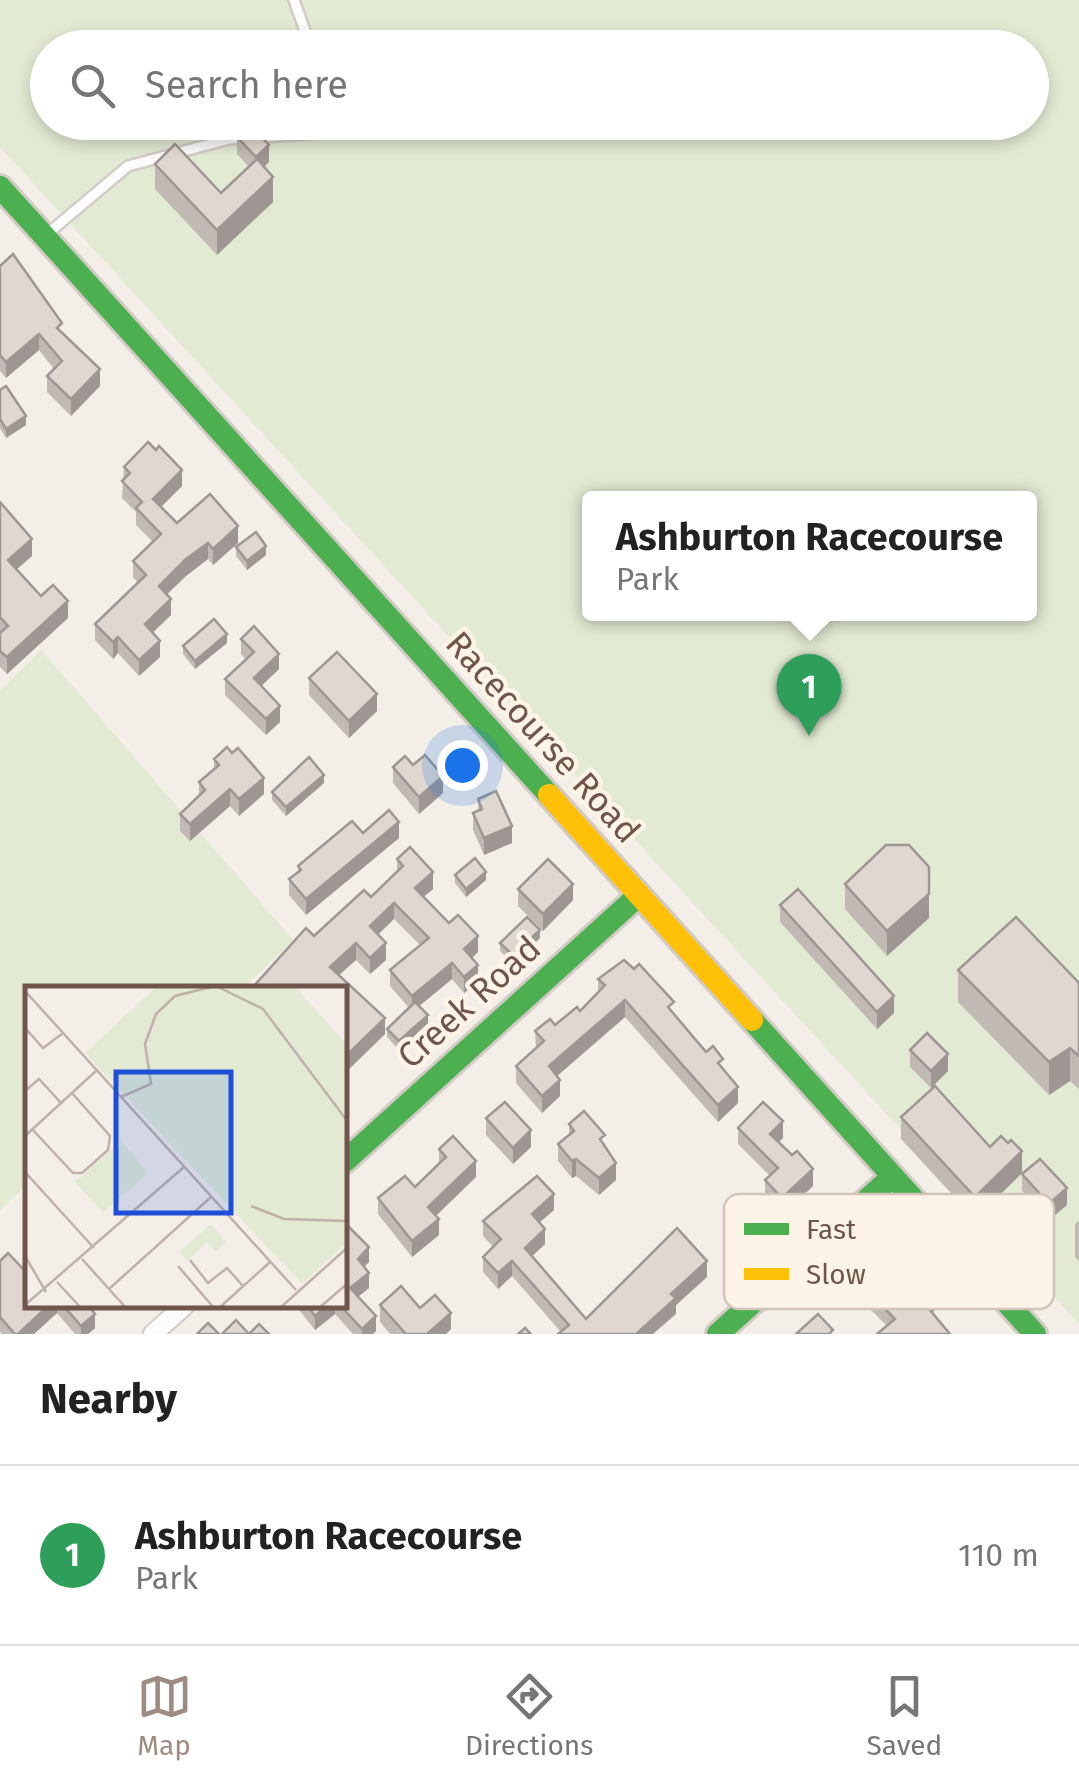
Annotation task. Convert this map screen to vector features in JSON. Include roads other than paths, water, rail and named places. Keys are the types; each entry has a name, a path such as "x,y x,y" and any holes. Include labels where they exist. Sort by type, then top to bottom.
{"street":[{"name":"Racecourse Road","path":"0,187 908,1194"},
{"name":"Creek Road","path":"348,1158 639,896"},
{"path":"872,1194 892,1176"},
{"path":"153,1334 181,1309"},
{"path":"718,1334 746,1309"},
{"name":"Racecourse Road","path":"1012,1309 1035,1334"}],"lane":[{"path":"294,0 305,30"},
{"path":"44,236 128,166 225,140"}],"place":[{"name":"Ashburton Racecourse","path":"809,736"}]}
